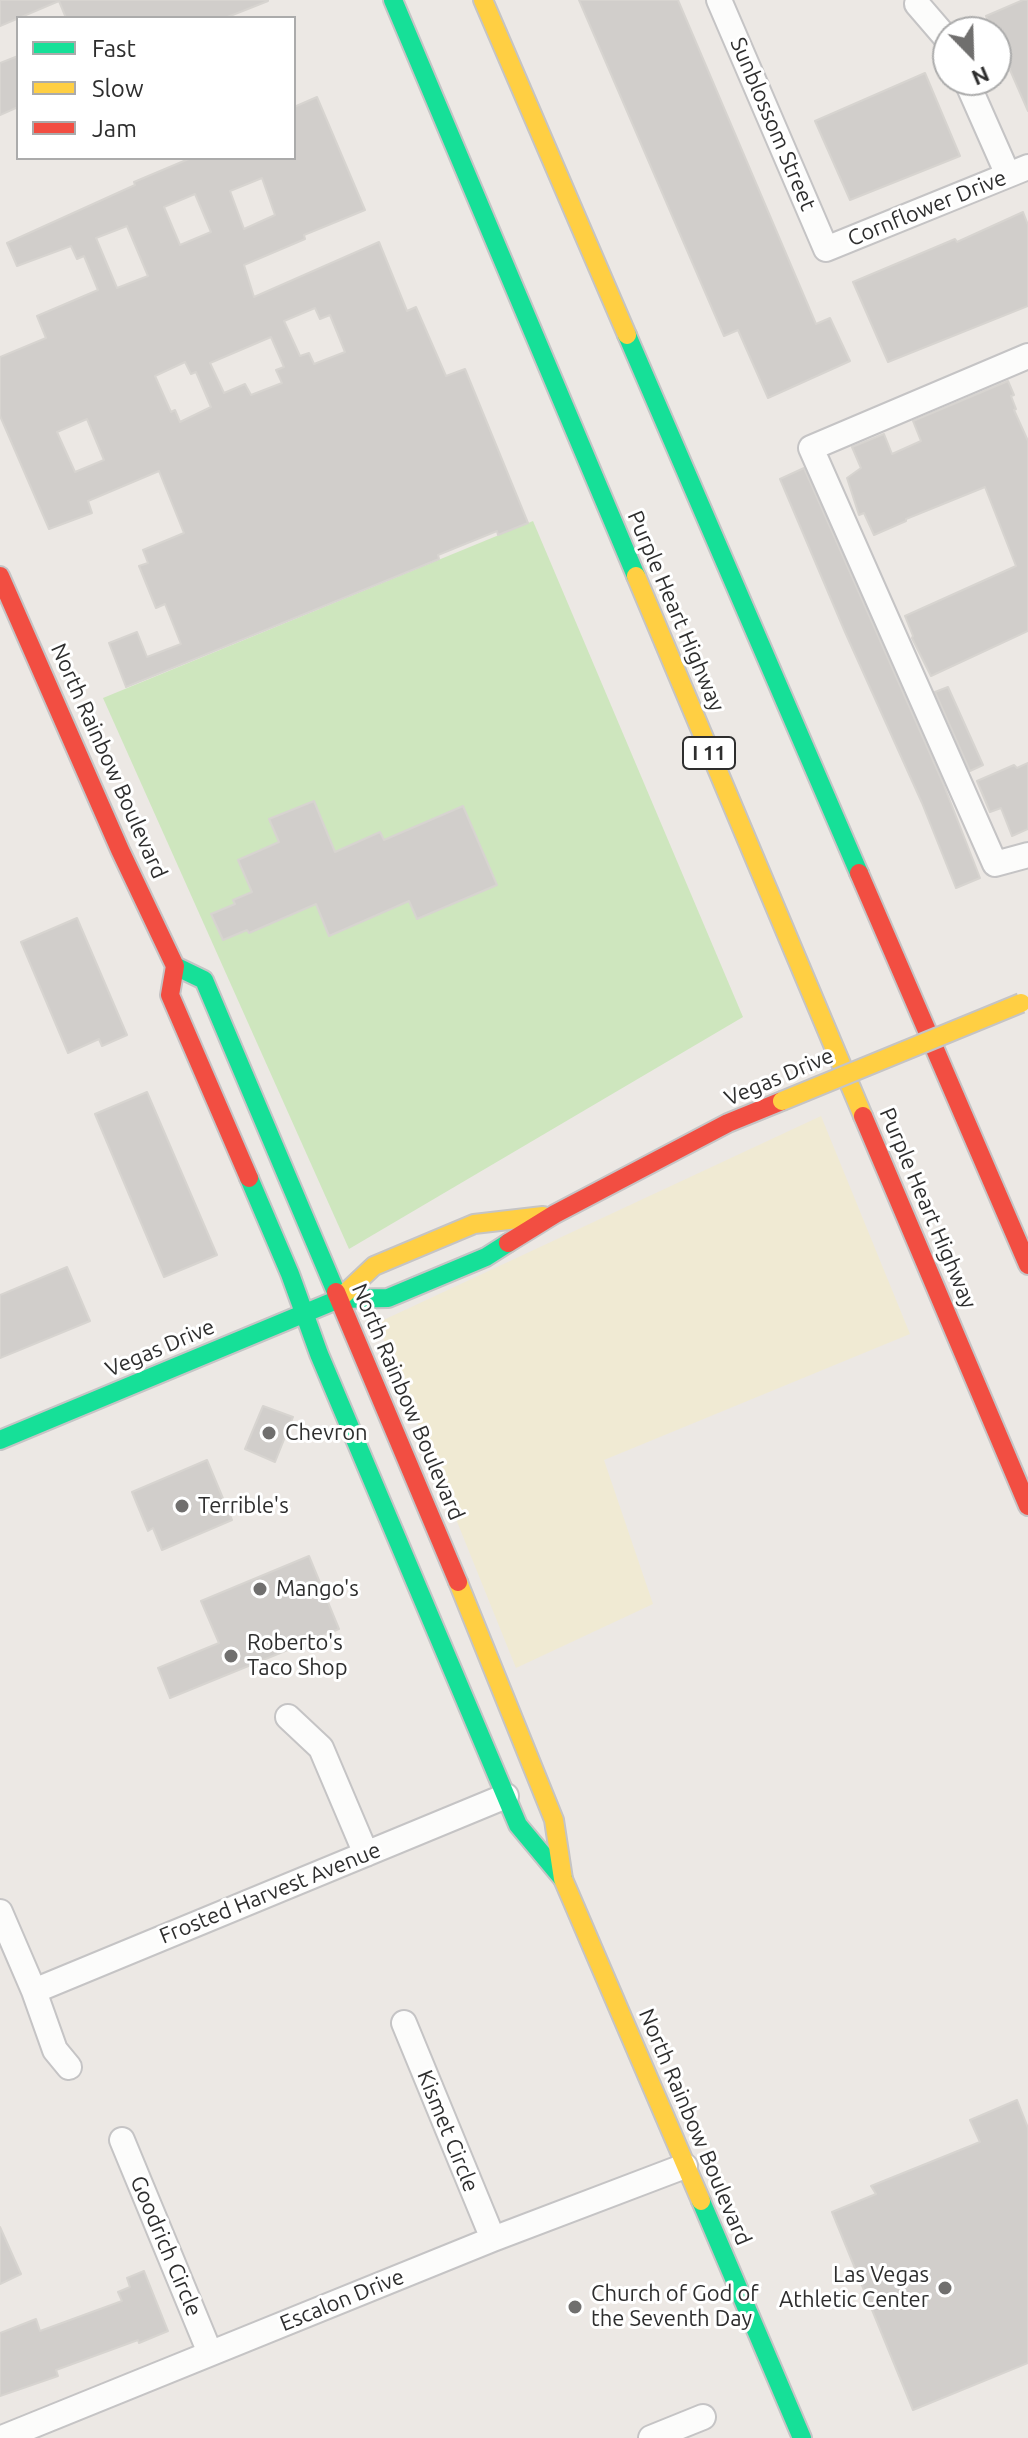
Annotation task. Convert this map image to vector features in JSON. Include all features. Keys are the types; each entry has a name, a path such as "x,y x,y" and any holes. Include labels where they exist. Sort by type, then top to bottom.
{"main road":[{"name":"Purple Heart Highway","path":"393,0 1028,1506"},
{"path":"483,0 1028,1265"},
{"name":"North Rainbow Boulevard","path":"0,576 120,850 175,966 170,995 290,1274 319,1354 518,1825 563,1879"},
{"name":"North Rainbow Boulevard","path":"175,966 204,980 504,1692 554,1820 563,1879 802,2438"},
{"name":"Vegas Drive","path":"339,1299 388,1298 486,1257 555,1214 728,1123 1024,1001"},
{"name":"Vegas Drive","path":"0,1440 339,1299 374,1266 474,1224 555,1214"},
{"path":"1013,1230 1028,1259"}],"street":[{"name":"Sunblossom Street","path":"719,0 826,249"},
{"path":"917,4 932,21"},
{"path":"975,96 1018,171"},
{"name":"Cornflower Drive","path":"826,249 1018,171"},
{"path":"1028,356 811,448 995,864 1028,855"},
{"path":"288,1717 321,1748 366,1854"},
{"name":"Frosted Harvest Avenue","path":"34,1991 506,1796"},
{"path":"0,1912 55,2050 69,2067"},
{"name":"Kismet Circle","path":"404,2023 493,2239"},
{"name":"Goodrich Circle","path":"122,2140 210,2353"},
{"name":"Escalon Drive","path":"2,2438 493,2239 685,2166"},
{"path":"651,2438 703,2417"}],"green space":[{"path":"533,521 743,1017 349,1249 103,698"}],"sand":[{"path":"821,1116 910,1334 604,1460 653,1604 516,1668 377,1323"}],"building":[{"path":"0,0 268,0 230,16 65,16 59,1 24,16 16,16 16,19 0,26"},
{"path":"579,0 678,0 816,324 830,318 850,361 768,398 738,330 724,336"},
{"path":"1028,0 1028,111 1012,74 1012,16 986,16"},
{"path":"16,57 16,108 0,115 0,63"},
{"path":"925,73 932,96 935,96 960,156 850,200 815,121"},
{"path":"317,97 365,210 304,235 305,239 244,265 254,297 379,242 407,311 416,307 446,376 465,369 528,523 498,535 497,531 438,555 439,559 126,687 109,643 137,632 147,657 181,644 165,604 156,608 139,566 148,563 143,550 184,533 159,471 88,501 92,513 49,529 0,416 0,357 46,338 37,316 98,290 84,256 77,259 71,246 17,266 7,243 135,185 134,182 186,160 296,160 296,106","holes":["262,178 275,215 244,229 230,191","195,194 211,232 180,245 164,207","127,226 148,276 117,288 96,238","315,308 320,319 330,315 345,352 314,364 309,353 300,356 284,321","271,337 284,367 276,370 282,383 251,395 245,384 224,393 210,363","185,362 191,374 196,372 211,407 180,422 175,410 171,412 155,376","87,419 104,460 75,472 57,432"]},
{"path":"1023,212 1028,225 1028,306 888,362 853,282 955,239 957,242"},
{"path":"1008,381 1014,395 1011,396 1014,410 1028,441 1028,631 931,676 905,616 1016,566 985,487 874,535 864,513 859,515 847,478 861,468 852,447 884,434 892,454 921,441 913,421"},
{"path":"804,468 943,783 980,878 956,888 780,479"},
{"path":"948,687 983,765 970,771 935,692"},
{"path":"1028,763 1028,829 1012,836 1001,808 990,812 977,781 1014,765 1017,768"},
{"path":"314,801 335,852 380,832 384,840 463,806 497,885 417,919 409,901 329,936 316,904 249,933 247,930 223,940 211,914 235,904 233,900 252,892 238,860 279,842 269,819"},
{"path":"77,918 127,1035 102,1046 99,1039 68,1053 21,942"},
{"path":"147,1092 217,1255 164,1277 95,1114"},
{"path":"67,1267 90,1321 0,1358 0,1295"},
{"path":"263,1406 293,1417 275,1462 245,1449"},
{"name":"Terrible's","path":"207,1460 232,1520 162,1550 153,1528 148,1531 132,1492"},
{"path":"309,1556 339,1629 170,1698 158,1668 219,1643 201,1601"},
{"name":"Las Vegas Athletic Center","path":"1017,2100 1028,2128 1028,2363 913,2410 832,2212 876,2194 871,2186 980,2142 970,2120"},
{"path":"0,2227 21,2274 0,2284"},
{"path":"144,2271 168,2331 56,2370 58,2376 0,2396 0,2333 36,2319 40,2331 122,2301 118,2292 130,2287 127,2278"}],"traffic: fast":[{"path":"393,0 636,576"},
{"path":"627,335 859,873"},
{"path":"175,966 204,980 336,1292"},
{"path":"249,1178 290,1274 319,1354 518,1825 563,1879"},
{"path":"0,1440 339,1299 388,1298 486,1257 508,1243"},
{"path":"701,2201 802,2438"}],"traffic: slow":[{"path":"483,0 627,335"},
{"path":"636,576 863,1116"},
{"path":"782,1101 1021,1003"},
{"path":"339,1299 374,1266 474,1224 543,1216"},
{"path":"458,1582 554,1820 563,1879 701,2201"}],"traffic: jam":[{"path":"0,576 120,850 175,966 170,995 249,1178"},
{"path":"859,873 1028,1265"},
{"path":"508,1243 555,1214 728,1123 782,1101"},
{"path":"863,1116 1028,1506"},
{"path":"336,1292 458,1582"}],"place":[{"name":"Chevron","path":"269,1433"},
{"name":"Terrible's","path":"182,1506"},
{"name":"Mango's","path":"260,1589"},
{"name":"Roberto's Taco Shop","path":"231,1656"},
{"name":"Las Vegas Athletic Center","path":"945,2288"},
{"name":"Church of God of the Seventh Day","path":"575,2307"}]}
